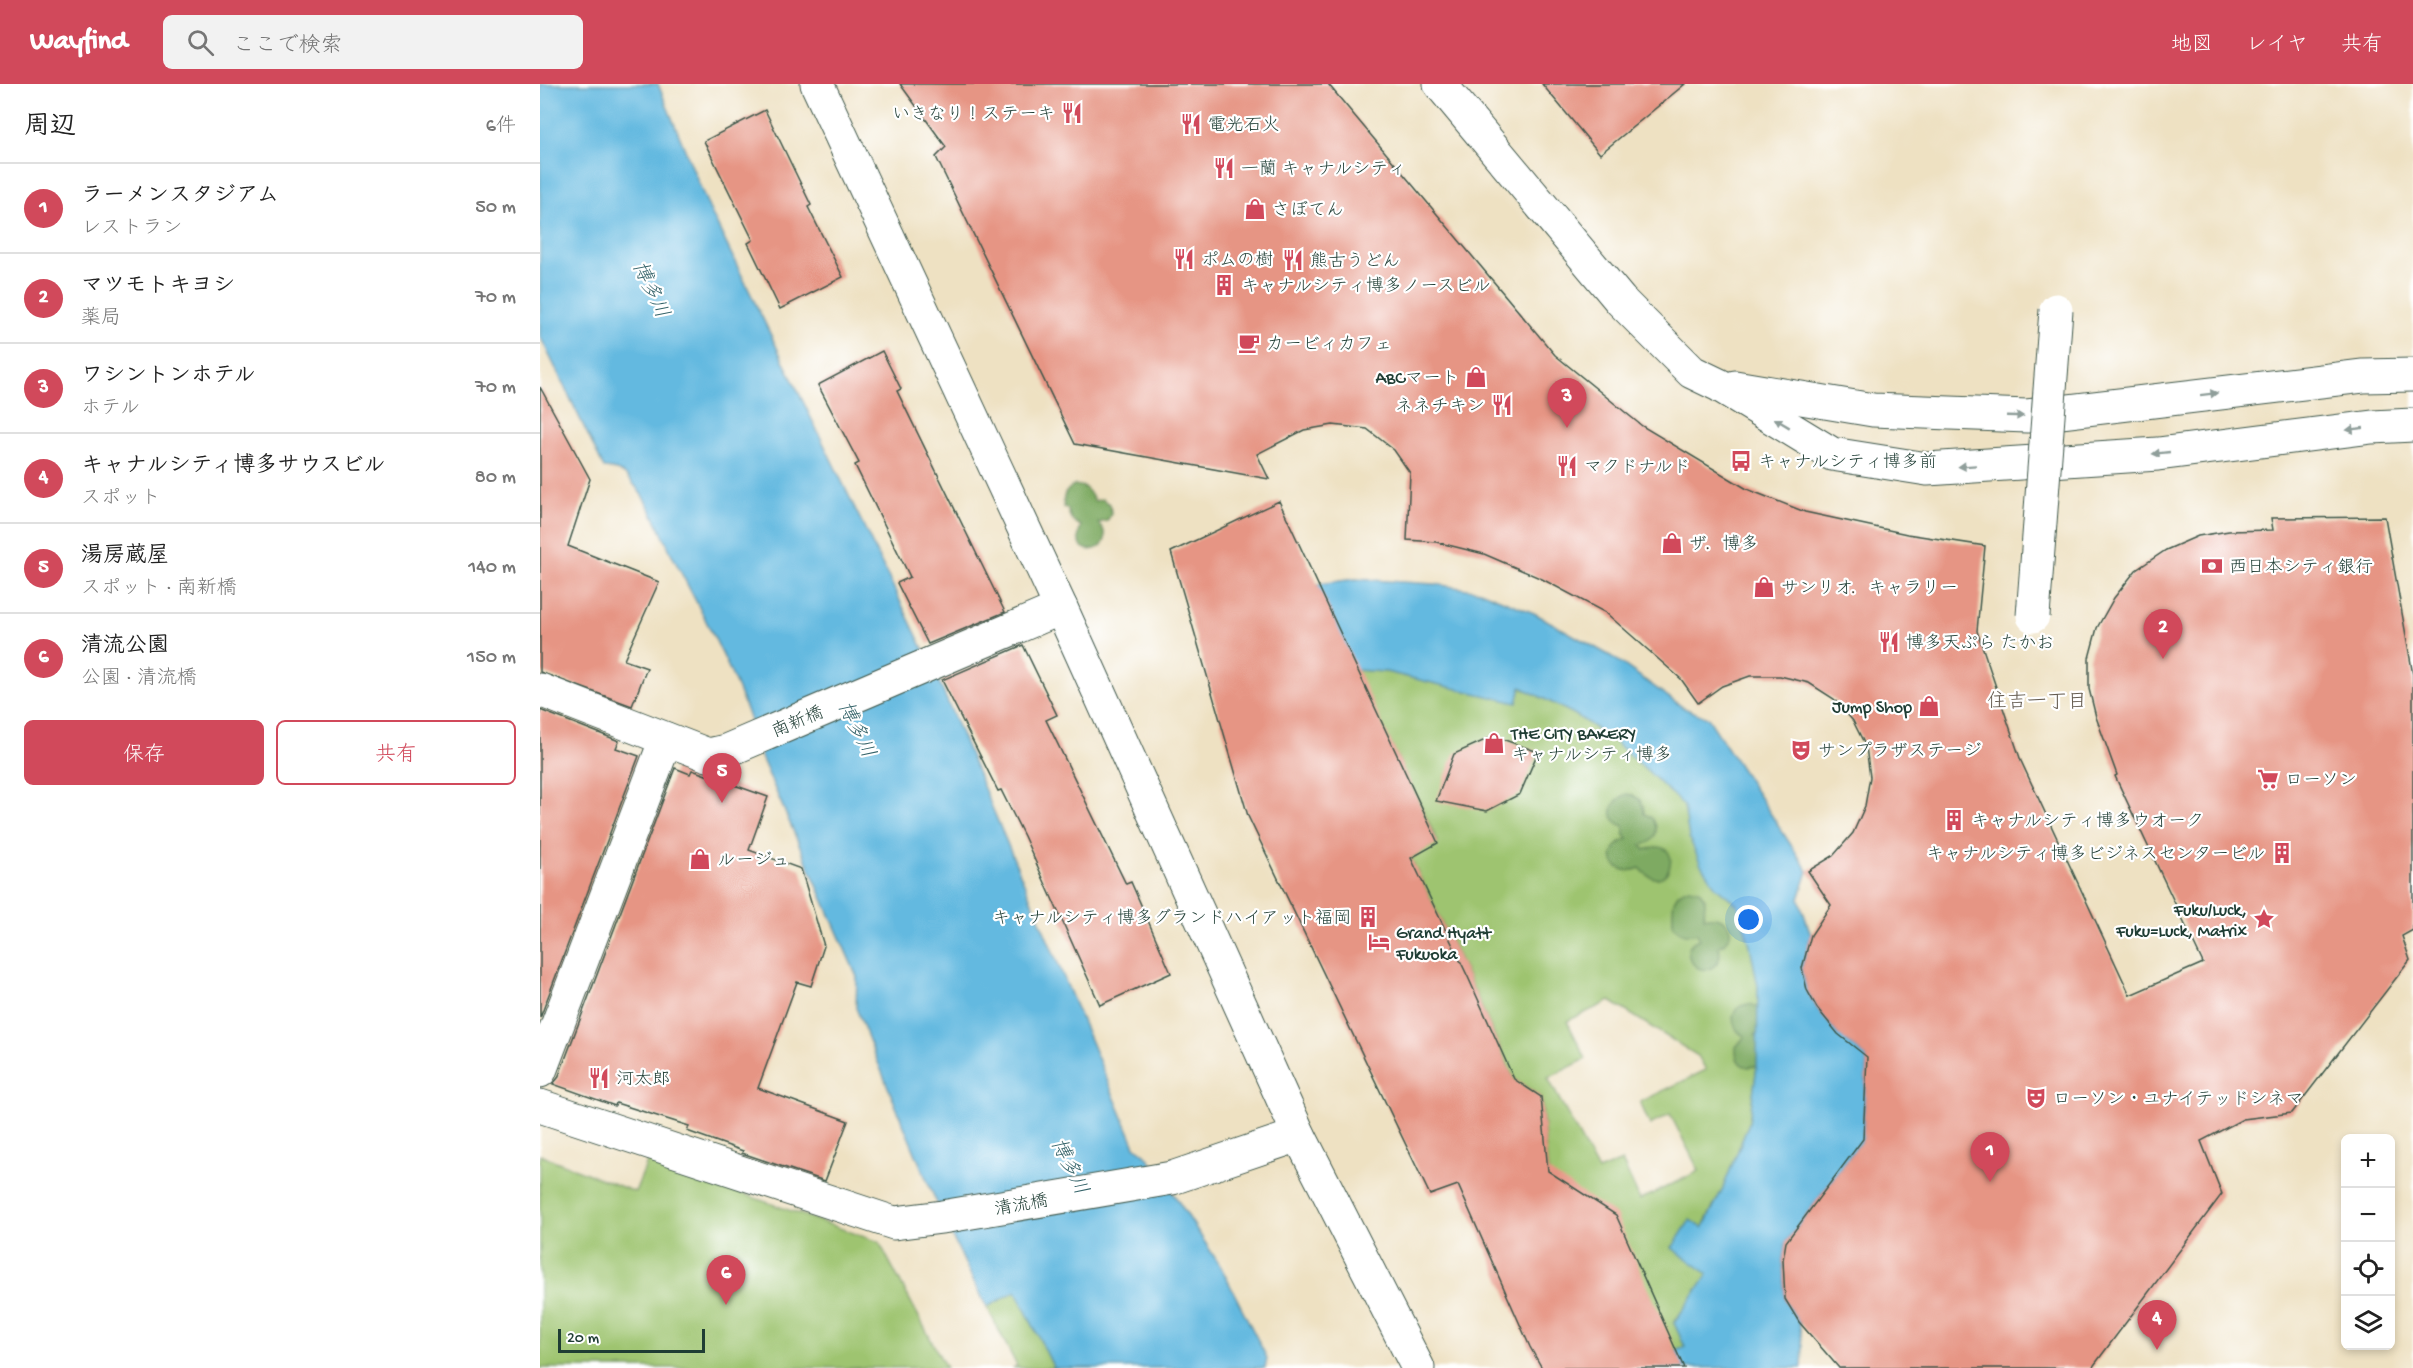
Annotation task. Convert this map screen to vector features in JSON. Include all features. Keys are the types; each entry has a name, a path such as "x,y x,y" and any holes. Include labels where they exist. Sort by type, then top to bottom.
{"street":[{"path":"817,84 1061,608 1299,1135 1418,1368"},
{"path":"1440,84 1621,301 1692,372 1719,385 1832,454 1927,469 2158,454 2372,427 2413,425"},
{"path":"2033,616 2056,310"},
{"path":"1719,385 1873,410 2027,416 2363,376 2413,375"},
{"name":"南新橋","path":"666,738 708,755 726,751 1061,608"},
{"path":"540,690 666,738 540,1071"},
{"name":"清流橋","path":"540,1106 894,1222 942,1217 1172,1178 1299,1135"}],"green space":[{"path":"1074,485 1085,488 1095,501 1102,499 1110,504 1111,514 1107,521 1098,523 1104,533 1105,541 1094,549 1081,546 1079,538 1081,526 1072,520 1068,510 1064,507 1065,494"},
{"path":"1356,670 1386,672 1517,702 1521,687 1574,714 1612,739 1684,806 1689,837 1715,886 1738,905 1750,945 1758,986 1757,1066 1749,1123 1723,1188 1702,1228 1672,1247 1709,1274 1674,1322 1685,1347 1676,1351 1548,1171 1541,1097 1514,1079 1411,858 1438,842","holes":["1610,1001 1698,1056 1706,1070 1640,1102 1650,1125 1670,1114 1699,1171 1640,1200 1622,1161 1598,1171 1548,1078 1586,1059 1567,1021"]},
{"path":"1627,794 1640,800 1644,814 1652,818 1656,826 1653,838 1649,843 1641,845 1645,850 1658,847 1667,850 1670,857 1670,866 1659,878 1651,877 1640,868 1623,870 1613,862 1614,850 1628,839 1624,834 1624,826 1614,819 1612,810 1617,801"},
{"path":"1689,888 1699,890 1705,899 1704,918 1721,918 1729,927 1729,938 1719,946 1719,960 1709,969 1697,967 1689,956 1692,943 1699,939 1697,933 1684,934 1673,925 1674,902 1678,894"},
{"path":"1749,1004 1759,1007 1760,1033 1755,1035 1761,1037 1761,1064 1750,1067 1742,1065 1737,1058 1736,1047 1745,1036 1735,1027 1733,1019 1739,1007"},
{"path":"540,1155 635,1192 648,1160 879,1242 946,1368 540,1368"},
{"path":"1016,1291 1054,1368 1013,1368 1017,1366 987,1307"}],"water":[{"name":"博多川","path":"540,84 658,84 709,208 937,677 1135,1146 1146,1155 1221,1267 1267,1358 1265,1368 1054,1368 1016,1291 987,1307 934,1196 856,1008 857,977 761,757 744,705 723,655 644,498 625,475 616,470 604,468 540,336"},
{"path":"1355,579 1434,584 1480,591 1534,613 1614,658 1684,708 1708,718 1808,871 1799,899 1811,935 1802,968 1807,990 1817,1008 1838,1034 1867,1057 1863,1139 1786,1242 1783,1260 1785,1299 1799,1322 1803,1346 1802,1368 1662,1368 1680,1358 1676,1351 1685,1347 1674,1323 1708,1274 1672,1248 1690,1220 1703,1228 1723,1188 1749,1123 1757,1066 1758,986 1750,945 1738,905 1715,886 1701,865 1689,837 1684,806 1612,739 1574,714 1521,687 1517,703 1386,672 1356,670 1317,584"}],"building":[{"path":"900,84 1328,84 1555,355 1642,426 1747,489 1805,512 1907,534 1985,546 1977,631 2021,761 2130,995 2203,963 2115,776 2117,775 2096,717 2089,689 2089,658 2097,628 2114,598 2136,570 2166,550 2198,536 2229,531 2273,530 2271,518 2385,517 2413,675 2413,930 2402,936 2410,960 2292,1113 2243,1119 2201,1141 2222,1194 2092,1368 1839,1368 1799,1322 1785,1299 1783,1260 1786,1242 1863,1139 1867,1057 1838,1034 1817,1008 1807,990 1802,968 1811,935 1831,905 1808,871 1833,856 1853,833 1865,806 1870,777 1866,747 1853,721 1834,699 1809,683 1780,676 1750,676 1722,686 1698,703 1681,679 1606,613 1542,579 1484,554 1436,542 1407,540 1410,473 1394,450 1367,429 1333,425 1304,430 1257,454 1269,479 1075,444 936,157 946,147"},
{"path":"1542,84 1685,84 1600,154"},
{"path":"765,110 811,205 808,207 843,277 780,309 748,243 753,240 704,141"},
{"path":"882,351 901,389 897,391 1005,612 928,644 897,583 910,577 855,465 859,463 818,385"},
{"path":"540,387 590,479 568,546 659,582 624,660 647,668 632,706 540,672"},
{"name":"キャナルシティ博多グランドハイアット福岡","path":"1279,501 1438,843 1411,858 1514,1079 1541,1097 1548,1171 1616,1215 1684,1368 1542,1368 1530,1347 1458,1185 1430,1195 1248,816 1171,552"},
{"path":"1023,645 1057,715 1046,720 1126,884 1131,882 1171,973 1100,1005 1024,836 1001,790 998,791 942,680"},
{"path":"540,710 619,741 616,748 639,756 540,1018"},
{"path":"1494,736 1538,752 1520,794 1487,811 1436,801 1454,754"},
{"path":"675,768 690,774 692,770 768,797 749,850 801,869 824,946 811,986 797,982 758,1088 848,1121 825,1181 742,1153 743,1151 687,1131 689,1126 616,1103 615,1106 553,1084 558,1078"}],"place":[{"name":"いきなり！ステーキ","path":"1072,113"},
{"name":"電光石火","path":"1191,124"},
{"name":"一蘭 キャナルシティ","path":"1224,168"},
{"name":"さぼてん","path":"1255,209"},
{"name":"ポムの樹","path":"1184,259"},
{"name":"熊古うどん","path":"1293,260"},
{"name":"キャナルシティ博多ノースビル","path":"1224,285"},
{"name":"カービィカフェ","path":"1249,343"},
{"name":"ABCマート","path":"1476,377"},
{"name":"ネネチキン","path":"1502,405"},
{"name":"ワシントンホテル","path":"1567,428"},
{"name":"キャナルシティ博多前","path":"1741,461"},
{"name":"マクドナルド","path":"1567,466"},
{"name":"ザ．博多","path":"1672,543"},
{"name":"西日本シティ銀行","path":"2212,566"},
{"name":"サンリオ．キャラリー","path":"1764,587"},
{"name":"博多天ぷら たかお","path":"1889,642"},
{"name":"マツモトキヨシ","path":"2163,659"},
{"name":"Jump Shop","path":"1929,706"},
{"name":"THE CITY BAKERY キャナルシティ博多","path":"1494,743"},
{"name":"サンプラザステージ","path":"1801,750"},
{"name":"ローソン","path":"2268,779"},
{"name":"湯房蔵屋","path":"722,803"},
{"name":"キャナルシティ博多ウオーク","path":"1954,820"},
{"name":"キャナルシティ博多ビジネスセンタービル","path":"2282,853"},
{"name":"ルージュ","path":"700,859"},
{"name":"キャナルシティ博多グランドハイアット福岡","path":"1368,917"},
{"name":"Fuku/Luck, Fuku=Luck, Matrix","path":"2264,919"},
{"name":"Grand Hyatt Fukuoka","path":"1379,942"},
{"name":"河太郎","path":"599,1078"},
{"name":"ローソン・ユナイテッドシネマ","path":"2036,1098"},
{"name":"ラーメンスタジアム","path":"1990,1182"},
{"name":"清流公園","path":"726,1305"},
{"name":"キャナルシティ博多サウスビル","path":"2157,1350"}],"district":[{"name":"住吉一丁目","path":"2037,700"}]}
